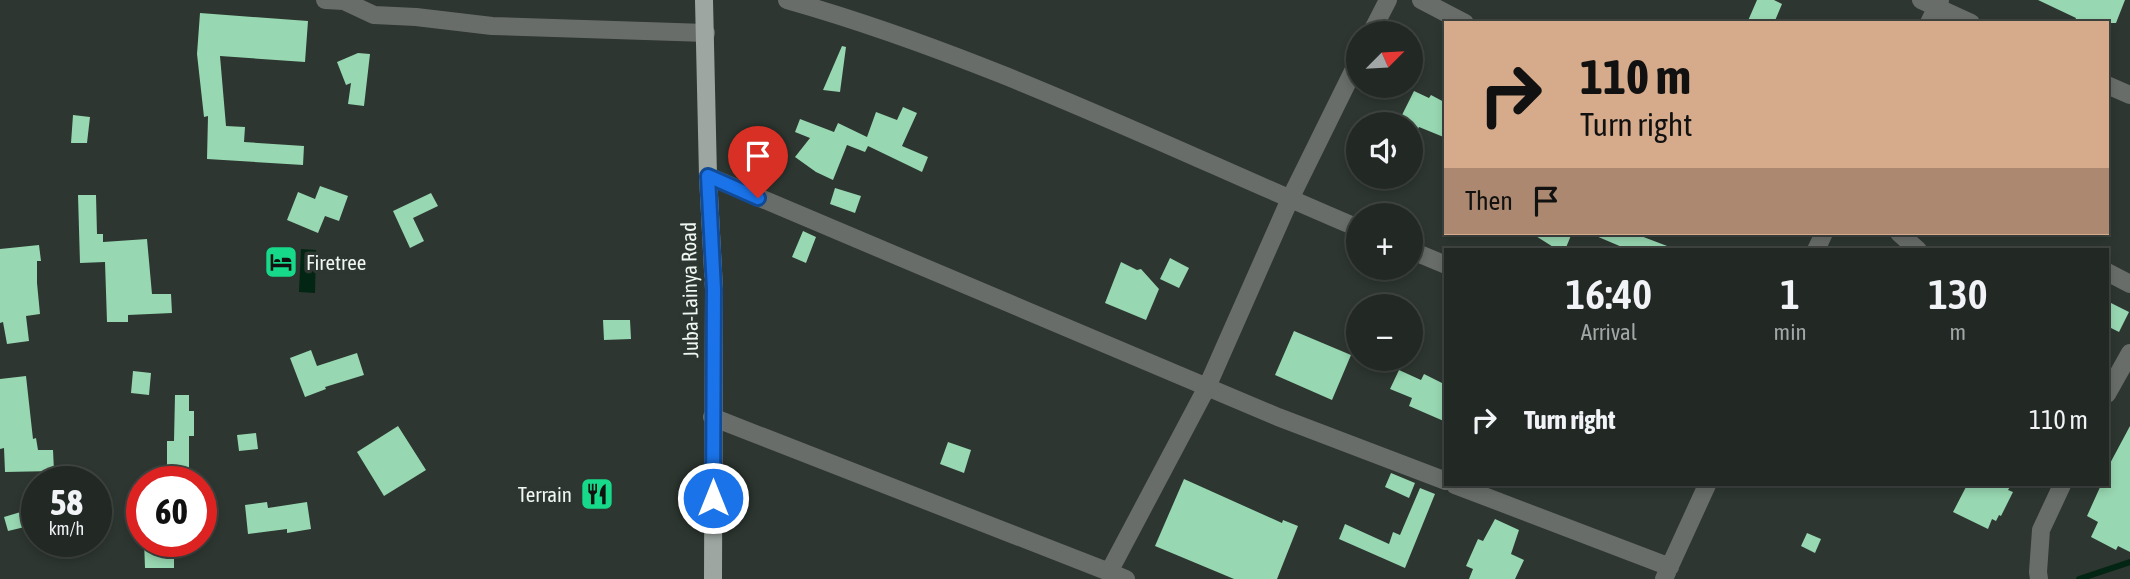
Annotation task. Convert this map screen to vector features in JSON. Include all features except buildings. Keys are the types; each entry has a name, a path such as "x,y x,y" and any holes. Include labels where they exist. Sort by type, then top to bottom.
{"main road":[{"name":"Juba-Lainya Road","path":"704,0 714,289 713,579"}],"street":[{"path":"324,0 344,2 374,15 492,26 706,33"},
{"path":"787,0 851,18 997,71 1346,223"},
{"path":"1377,21 1388,0"},
{"path":"1421,0 1461,21"},
{"path":"1932,7 1965,21"},
{"path":"712,417 1117,575 1207,387 1290,200 1346,86"},
{"path":"2109,86 2130,95"},
{"path":"708,176 1207,387 1444,480"},
{"path":"1901,235 1916,248"},
{"path":"1423,255 1444,264"},
{"path":"2109,273 2130,284"},
{"path":"2109,390 2130,353"},
{"path":"1457,486 1667,573 1707,486"},
{"path":"2039,579 2041,530 2062,486"}],"shaded area":[{"path":"301,249 316,250 315,293 299,292"}],"waterway":[{"path":"2079,579 2130,562"}],"place":[{"name":"Firetree","path":"281,262"},
{"name":"Terrain","path":"597,494"}],"route":[{"path":"713,498 714,289 708,176 758,198"}]}
